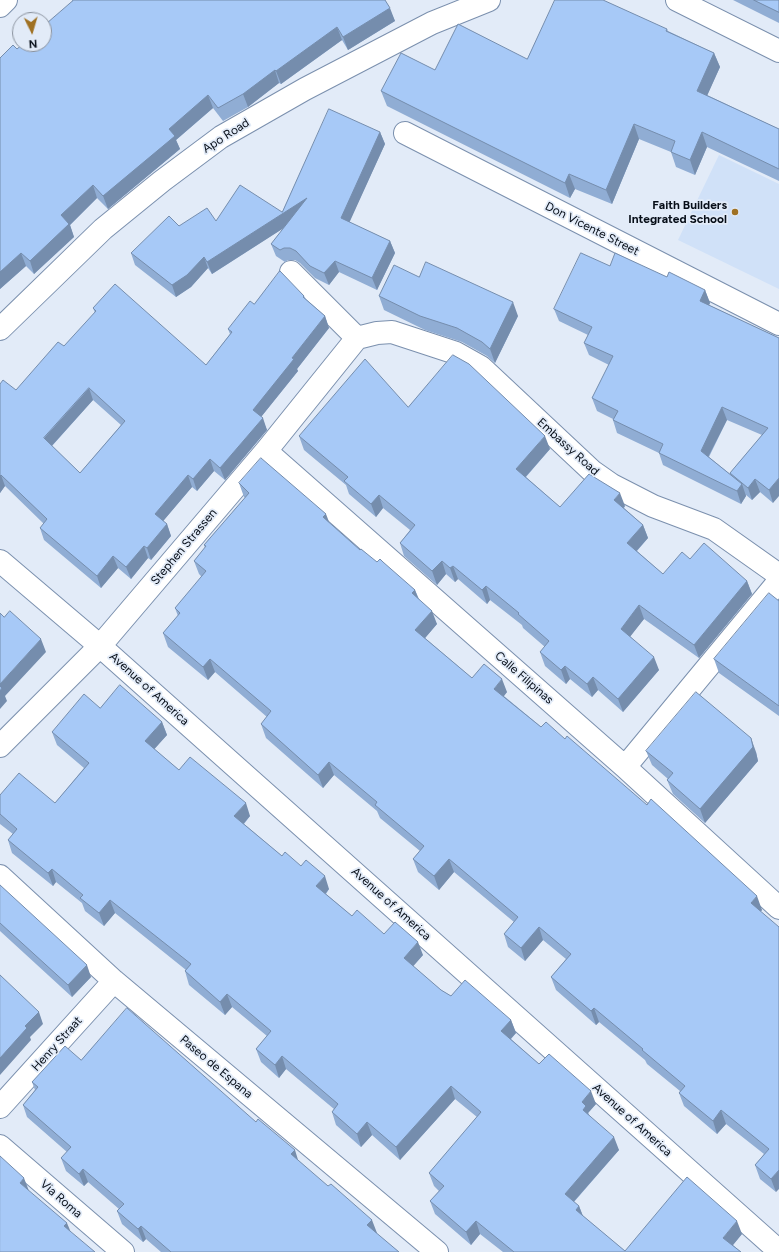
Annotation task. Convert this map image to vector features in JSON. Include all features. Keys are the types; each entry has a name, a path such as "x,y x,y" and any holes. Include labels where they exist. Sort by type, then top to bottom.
{"street":[{"path":"0,6 6,0"},
{"name":"Apo Road","path":"0,329 104,229 162,181 222,137 305,89 432,23 489,0"},
{"path":"677,0 779,52"},
{"name":"Don Vicente Street","path":"405,133 779,324"},
{"path":"290,272 357,338"},
{"name":"Embassy Road","path":"357,338 377,333 392,332 456,353 481,367 592,472 612,485 653,506 714,529 779,575"},
{"name":"Stephen Strassen","path":"0,746 100,646 266,451 357,338"},
{"name":"Calle Filipinas","path":"266,451 625,767 779,908"},
{"name":"Avenue of America","path":"0,561 100,646 779,1251"},
{"path":"625,767 779,580"},
{"name":"Paseo de Espana","path":"0,876 114,980 437,1252"},
{"name":"Henry Straat","path":"0,1106 114,980"},
{"name":"Via Roma","path":"0,1146 123,1252"}],"shaded area":[{"name":"Faith Builders Integrated School","path":"719,155 779,184 779,289 678,240"}],"building":[{"path":"74,0 385,0 390,8 343,37 337,27 243,94 218,108 208,95 169,129 175,136 103,196 93,185 61,215 69,224 30,261 21,253 0,272 0,58 12,46 12,52 52,52 52,19"},
{"path":"555,0 603,0 667,29 666,31 714,53 697,91 779,129 779,169 702,132 690,160 671,152 675,141 634,124 606,190 569,174 565,183 381,91 401,53 435,70 458,24 527,59"},
{"path":"754,0 779,0 779,12"},
{"path":"329,109 380,132 341,218 390,241 372,278 335,261 324,273 310,266 296,251 290,248 280,250 271,244 307,198 207,262 204,257 187,275 172,285 131,253 169,216 179,226 207,208 216,221 240,185 282,212"},
{"path":"581,253 610,266 615,253 667,277 669,272 705,290 700,301 779,338 779,478 769,490 755,479 748,488 730,473 768,428 722,407 701,451 742,484 737,491 659,453 663,444 613,420 618,411 592,398 613,356 584,343 592,327 554,309"},
{"path":"426,262 513,302 490,349 482,342 457,328 420,316 379,296 394,265 419,277"},
{"path":"280,271 304,296 303,297 325,316 292,358 294,359 253,410 263,418 220,468 210,459 193,479 188,475 155,514 167,524 147,548 144,546 126,567 113,556 97,576 40,528 47,519 1,475 0,476 0,384 3,380 16,390 58,342 64,346 96,311 93,308 115,284 206,365 232,332 228,329 250,301 254,304","holes":["89,388 125,421 80,473 44,438"]},
{"path":"453,355 469,364 545,436 516,469 560,507 589,474 620,493 614,500 643,525 627,543 663,574 682,552 690,559 704,543 747,581 694,645 639,605 621,629 654,657 618,699 593,677 587,684 565,666 561,670 540,652 549,641 518,614 519,613 486,586 482,590 453,566 450,568 442,561 432,571 400,543 415,525 379,495 371,504 344,481 348,477 299,436 365,359 408,407"},
{"path":"261,458 326,514 323,517 360,550 361,549 377,562 380,559 415,590 412,593 432,611 415,630 472,678 484,664 502,679 494,689 541,727 546,722 565,739 567,736 647,805 651,799 757,896 751,903 779,927 779,1170 771,1179 755,1165 769,1149 721,1110 713,1121 679,1093 685,1086 594,1008 591,1011 551,977 571,954 539,927 521,948 504,934 518,917 449,859 434,876 413,859 424,846 375,805 377,802 329,762 318,775 261,724 271,711 210,659 203,667 163,633 180,613 175,608 206,571 194,561 206,546 204,545 249,493 239,483"},
{"path":"769,593 779,601 779,706 714,659"},
{"path":"10,611 41,639 0,684 0,613 4,617"},
{"path":"120,685 162,722 145,741 179,770 190,757 246,803 234,816 282,856 285,852 301,866 306,860 325,876 316,886 352,916 357,910 384,934 395,922 418,942 404,958 441,990 451,996 465,980 511,1020 501,1031 539,1064 549,1054 591,1091 582,1102 586,1106 583,1110 614,1137 565,1194 579,1206 576,1210 625,1251 687,1177 737,1221 723,1238 741,1252 514,1252 476,1221 466,1232 430,1201 444,1186 429,1173 481,1112 451,1086 396,1147 367,1122 357,1134 332,1112 338,1104 282,1056 275,1065 256,1049 271,1031 227,994 220,1002 185,971 191,964 110,900 99,913 80,898 83,895 52,869 48,873 8,840 17,829 0,814 0,795 19,773 55,803 89,763 52,732 84,694 100,708"},
{"path":"696,692 751,738 753,747 700,809 667,780 673,773 646,751"},
{"path":"0,885 87,965 68,985 0,923"},
{"path":"0,975 39,1012 25,1026 27,1028 0,1058"},
{"path":"127,1008 256,1122 258,1119 295,1150 291,1154 328,1186 331,1184 372,1220 367,1225 399,1252 171,1252 141,1226 138,1229 117,1211 124,1204 83,1169 79,1174 61,1158 71,1147 23,1105 38,1087 32,1082 65,1046 81,1060"},
{"path":"0,1156 24,1178 20,1183 67,1223 64,1226 95,1252 0,1252"}],"place":[{"name":"Faith Builders Integrated School","path":"735,212"}]}
